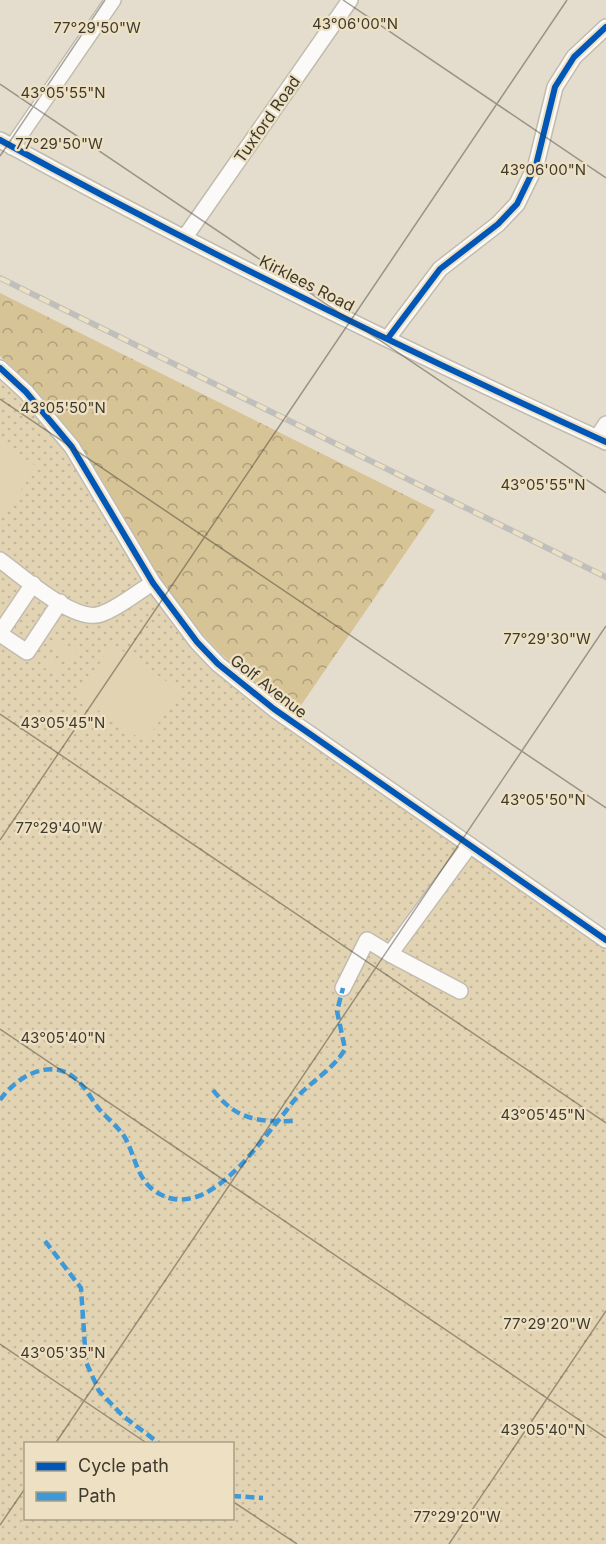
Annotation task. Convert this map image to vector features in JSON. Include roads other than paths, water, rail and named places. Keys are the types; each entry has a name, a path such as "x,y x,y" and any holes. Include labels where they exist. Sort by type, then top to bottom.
{"street":[{"path":"6,143 113,0"},
{"name":"Tuxford Road","path":"185,237 350,0"},
{"path":"388,338 440,269 498,224 517,204 537,165 555,87 574,57 606,27"},
{"name":"Kirklees Road","path":"6,143 100,195 388,338 601,440"},
{"name":"Golf Avenue","path":"0,368 26,392 72,447 153,583 197,642 242,684 606,940"},
{"path":"601,440 606,424"},
{"path":"0,560 33,585 87,616 102,614 153,583"},
{"path":"33,585 2,626 27,652 60,602"},
{"path":"390,954 470,845"},
{"path":"343,988 367,940 460,991"}],"railway":[{"path":"0,278 606,577"}]}
